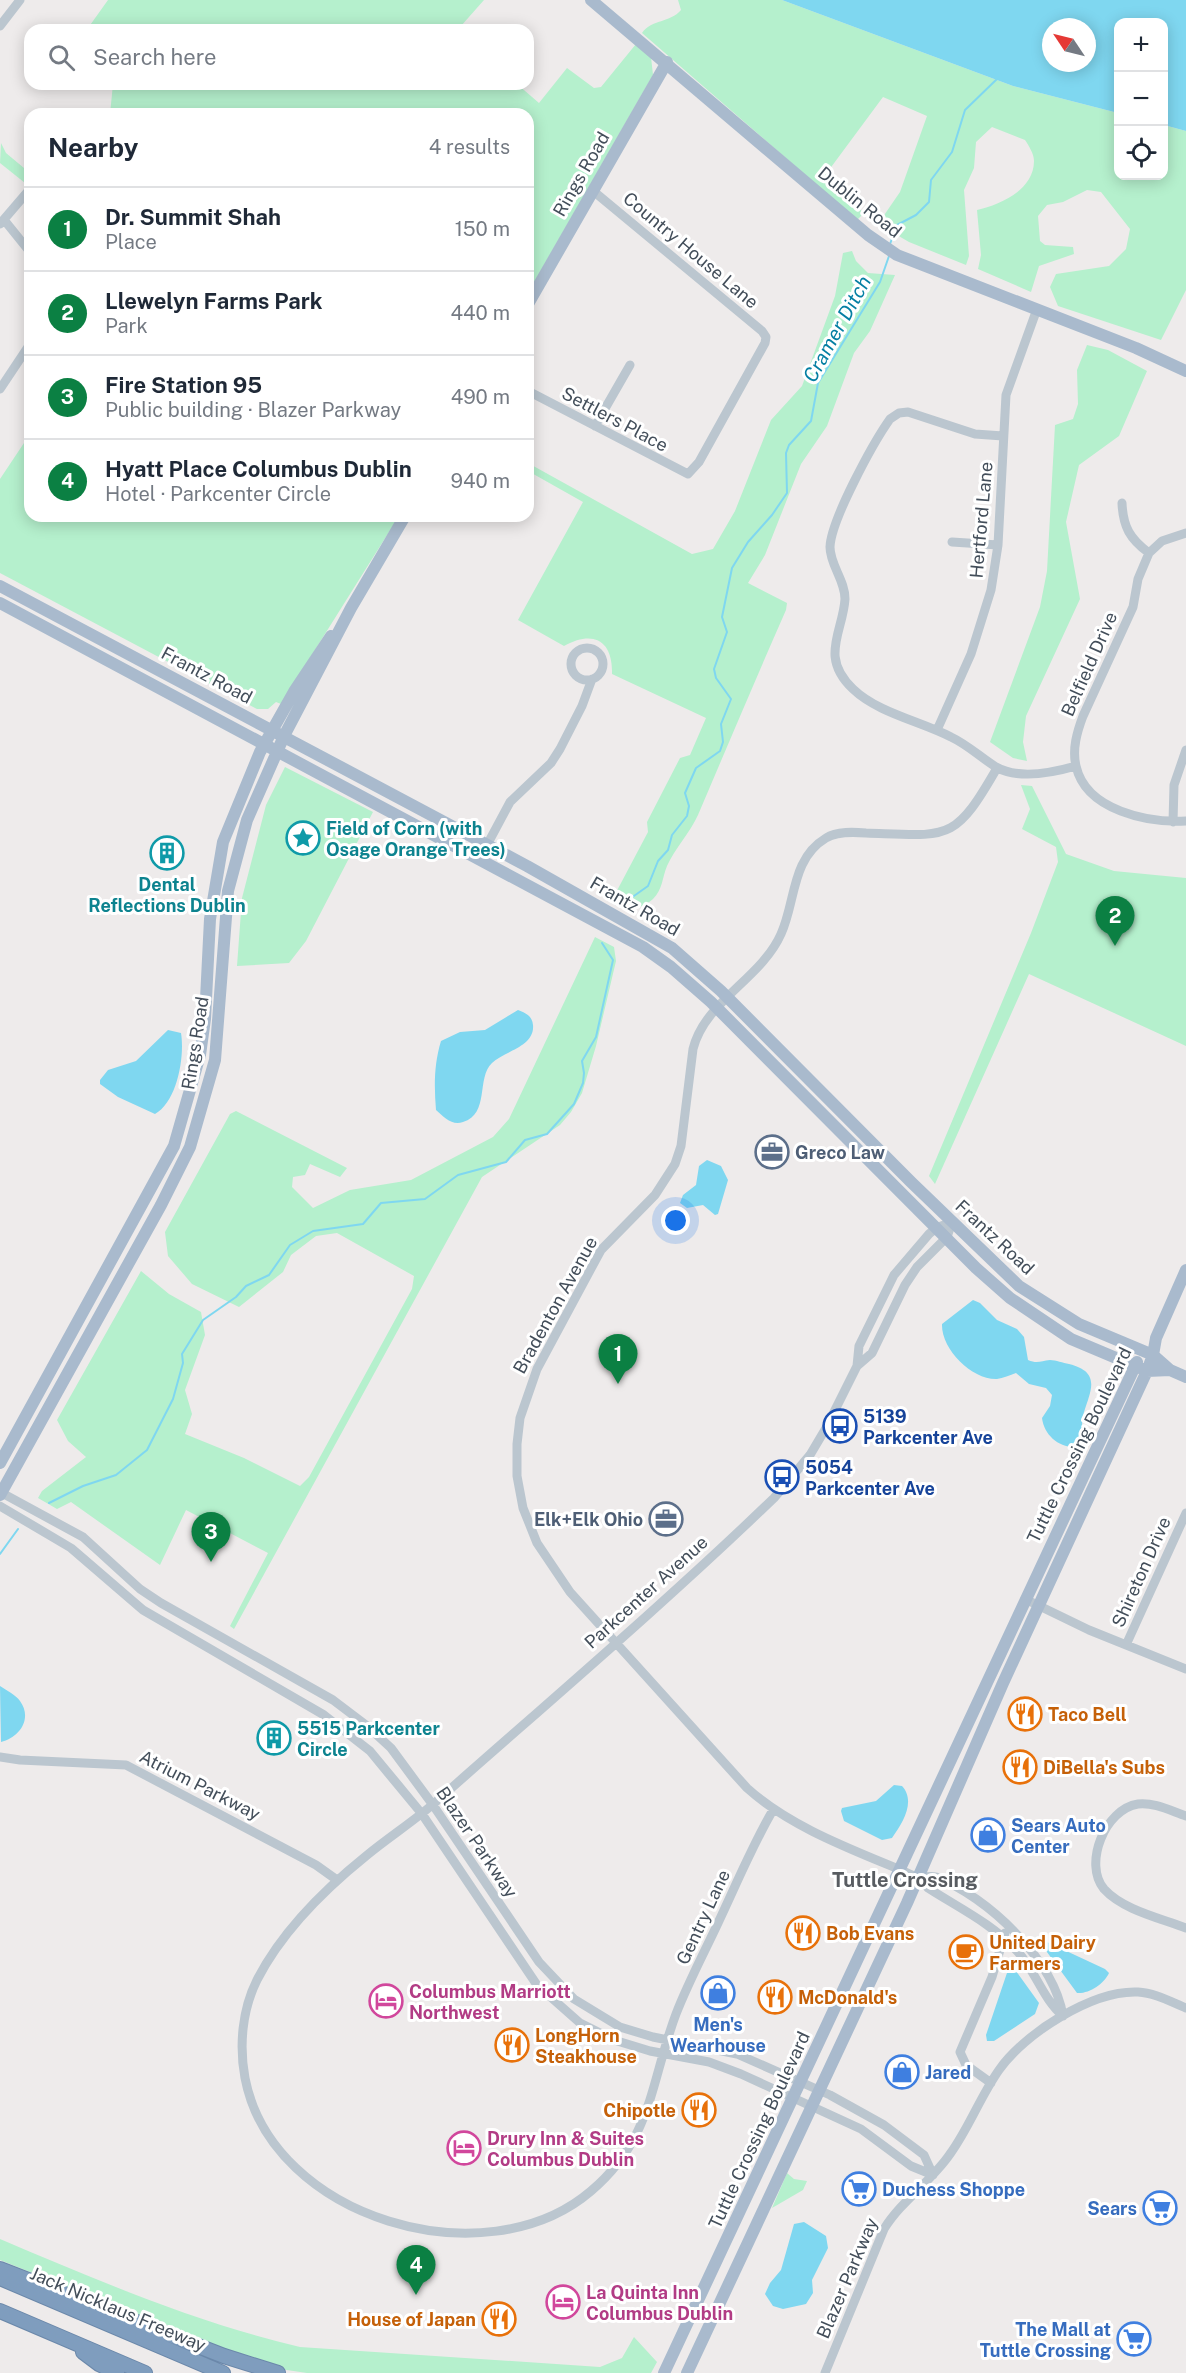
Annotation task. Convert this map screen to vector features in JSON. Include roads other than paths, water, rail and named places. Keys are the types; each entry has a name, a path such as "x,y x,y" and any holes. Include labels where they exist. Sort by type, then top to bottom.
{"highway":[{"path":"0,2269 72,2295 224,2356 278,2373"},
{"name":"Jack Nicklaus Freeway","path":"0,2278 223,2373"},
{"path":"0,2312 145,2373"},
{"path":"70,2341 99,2364 117,2373"}],"main road":[{"name":"Dublin Road","path":"591,0 667,62 874,240 915,264 1136,348 1186,371"},
{"name":"Rings Road","path":"534,293 667,62"},
{"name":"Rings Road","path":"0,1493 161,1205 190,1147 215,1060 228,891 247,820 277,750 278,733 313,661 351,608 401,522"},
{"name":"Frantz Road","path":"0,586 487,844 651,934 693,965 729,998 952,1222 1019,1286 1079,1324 1186,1377"},
{"name":"Frantz Road","path":"0,603 643,947 671,967 718,1009 936,1228 1010,1298 1045,1323 1143,1357"},
{"name":"Rings Road","path":"0,1462 174,1146 200,1055 205,1019 210,919 221,849 244,786 264,744 278,733"},
{"name":"Tuttle Crossing Boulevard","path":"664,2373 802,2082 1025,1599 1143,1357 1156,1338 1186,1270"},
{"name":"Frantz Road","path":"1143,1357 1147,1371 1170,1370"},
{"name":"Tuttle Crossing Boulevard","path":"687,2373 813,2107 1038,1606 1147,1371 1143,1357"}],"street":[{"path":"0,26 20,0"},
{"name":"Country House Lane","path":"592,190 641,228 766,337 762,349 699,462 688,474"},
{"path":"24,196 2,222 24,246"},
{"name":"Hertford Lane","path":"936,730 971,654 991,590 998,545 1006,395 1037,309"},
{"path":"0,389 24,353"},
{"path":"595,426 630,365"},
{"name":"Settlers Place","path":"534,394 688,474"},
{"path":"1003,436 975,434 915,413 898,413 883,429 832,532 831,555 844,589 845,601 835,645 838,665 844,678 852,688 876,704 971,747 997,768 1017,774 1057,772 1076,766 1080,777 1102,801 1148,820 1186,821"},
{"path":"1122,502 1122,518 1128,534 1149,554 1162,541 1186,533"},
{"path":"952,542 998,545"},
{"name":"Belfield Drive","path":"1076,766 1076,734 1133,607 1138,579 1149,554"},
{"path":"480,858 510,802 551,763 560,749 582,706 592,679"},
{"path":"1173,822 1174,785 1186,750"},
{"name":"Bradenton Avenue","path":"997,768 973,810 952,830 924,836 851,832 828,836 808,851 798,873 781,934 762,966 703,1026 694,1044 681,1146 672,1170 655,1195 601,1250 537,1369 520,1418 517,1444 518,1476 523,1508 537,1543 570,1592 742,1783 772,1810 900,1870 918,1877 933,1876 947,1882 984,1905 1007,1924 1046,1972 1060,1997 1064,2016"},
{"name":"Parkcenter Avenue","path":"337,1880 433,1805 745,1526 788,1481 826,1428 857,1366 859,1346 885,1289 906,1259 936,1228 952,1222"},
{"name":"Parkcenter Avenue","path":"857,1366 872,1353 905,1285 917,1267 947,1237 952,1222"},
{"name":"Blazer Parkway","path":"0,1493 83,1537 140,1589 161,1603 333,1700 366,1725 391,1748 433,1805 539,1962 566,1992 598,2016 620,2027 668,2040 722,2049 820,2090 870,2116 899,2136 924,2155 933,2175"},
{"name":"Blazer Parkway","path":"0,1506 71,1548 143,1610 324,1715 370,1751 422,1814 522,1965 562,2010 597,2033 665,2054 723,2067 794,2098 861,2129 911,2166 933,2175"},
{"name":"Shireton Drive","path":"1126,1645 1186,1513"},
{"path":"1025,1599 1126,1645 1186,1669"},
{"name":"Atrium Parkway","path":"0,1757 126,1765 316,1865 337,1880"},
{"path":"1186,1816 1149,1804 1127,1808 1116,1816 1104,1834 1095,1861 1096,1877 1106,1890 1122,1903 1186,1928"},
{"name":"Gentry Lane","path":"337,1880 289,1933 254,1985 246,2007 242,2055 247,2088 256,2113 273,2142 307,2177 349,2206 404,2225 464,2233 490,2233 535,2224 586,2195 603,2180 623,2156 650,2105 675,2015 772,1810"},
{"name":"Bradenton Avenue","path":"918,1877 928,1888 1004,1937 1034,1972 1051,2005 1064,2016"},
{"path":"991,2083 966,2065 960,2052 993,1977 1007,1924"},
{"name":"Blazer Parkway","path":"825,2373 884,2229 898,2208 933,2175 951,2152 991,2083 1019,2046 1064,2016 1103,1998 1137,1992 1157,1996 1186,2008"}],"water":[{"path":"782,0 1186,0 1186,131 1168,126 1168,18 1114,18 1114,112 1013,86"},
{"path":"518,1010 531,1019 533,1025 529,1039 492,1063 487,1070 477,1112 471,1118 459,1123 448,1120 436,1110 435,1075 441,1041 460,1032 485,1030"},
{"path":"168,1030 181,1033 182,1054 178,1078 163,1108 155,1114 118,1097 100,1084 100,1080 108,1070 136,1061"},
{"path":"707,1160 721,1166 728,1180 718,1214 715,1215 703,1205 687,1208 680,1203 683,1195 696,1185 699,1166"},
{"path":"973,1300 980,1303 997,1320 1017,1329 1024,1337 1028,1360 1037,1362 1052,1360 1069,1364 1079,1367 1089,1376 1091,1388 1076,1447 1058,1443 1046,1430 1042,1418 1050,1406 1052,1395 1046,1388 1029,1384 1016,1373 997,1379 987,1378 968,1369 952,1353 943,1334 942,1324"},
{"path":"0,1686 18,1699 25,1714 22,1727 18,1732 8,1740 1,1742"},
{"path":"894,1785 902,1786 908,1798 908,1805 904,1819 892,1838 882,1840 844,1821 842,1808 876,1801"},
{"path":"1047,1942 1109,1973 1096,1987 1077,1993 1044,1948"},
{"path":"1009,1967 1016,1971 1039,2003 1035,2014 994,2041 987,2041 986,2035"},
{"path":"804,2222 826,2236 828,2248 812,2280 813,2293 806,2304 783,2309 773,2306 765,2294 770,2283 781,2270 794,2224"}],"waterway":[{"name":"Cramer Ditch","path":"890,244 897,225 916,215 929,202 931,180 952,152 965,110 997,79"},
{"name":"Cramer Ditch","path":"624,903 648,886 658,861 668,850 672,835 687,816 689,806 685,793 696,768 720,751 723,742 721,724 731,699 716,678 714,669 727,632 722,617 732,568 748,542 772,515 787,493 786,453 789,445 811,421 818,383 880,282 889,256"},
{"name":"Cramer Ditch","path":"49,1503 83,1486 116,1475 147,1450 173,1399 183,1363 182,1354 203,1320 236,1297 246,1286 269,1275 290,1245 313,1231 363,1224 381,1203 425,1199 458,1175 506,1162 525,1140 547,1134 574,1104 583,1083 582,1061 596,1037 613,960 602,943"},
{"name":"Cramer Ditch","path":"0,1554 18,1529"}],"place":[{"name":"Field of Corn (with Osage Orange Trees)","path":"303,838"},
{"name":"Dental Reflections Dublin","path":"167,853"},
{"name":"Llewelyn Farms Park","path":"1115,946"},
{"name":"Greco Law","path":"772,1152"},
{"name":"Dr. Summit Shah","path":"618,1384"},
{"name":"5139 Parkcenter Ave","path":"840,1426"},
{"name":"5054 Parkcenter Ave","path":"782,1477"},
{"name":"Elk+Elk Ohio","path":"666,1519"},
{"name":"Fire Station 95","path":"211,1562"},
{"name":"Taco Bell","path":"1025,1714"},
{"name":"5515 Parkcenter Circle","path":"274,1738"},
{"name":"DiBella's Subs","path":"1020,1767"},
{"name":"Sears Auto Center","path":"988,1835"},
{"name":"Bob Evans","path":"803,1933"},
{"name":"United Dairy Farmers","path":"966,1952"},
{"name":"Men's Wearhouse","path":"718,1993"},
{"name":"McDonald's","path":"775,1997"},
{"name":"Columbus Marriott Northwest","path":"386,2001"},
{"name":"LongHorn Steakhouse","path":"512,2045"},
{"name":"Jared","path":"902,2072"},
{"name":"Chipotle","path":"699,2110"},
{"name":"Drury Inn & Suites Columbus Dublin","path":"464,2148"},
{"name":"Duchess Shoppe","path":"859,2189"},
{"name":"Sears","path":"1160,2208"},
{"name":"Hyatt Place Columbus Dublin","path":"416,2295"},
{"name":"La Quinta Inn Columbus Dublin","path":"563,2302"},
{"name":"House of Japan","path":"499,2319"},
{"name":"The Mall at Tuttle Crossing","path":"1134,2339"}],"district":[{"name":"Tuttle Crossing","path":"905,1880"}]}
